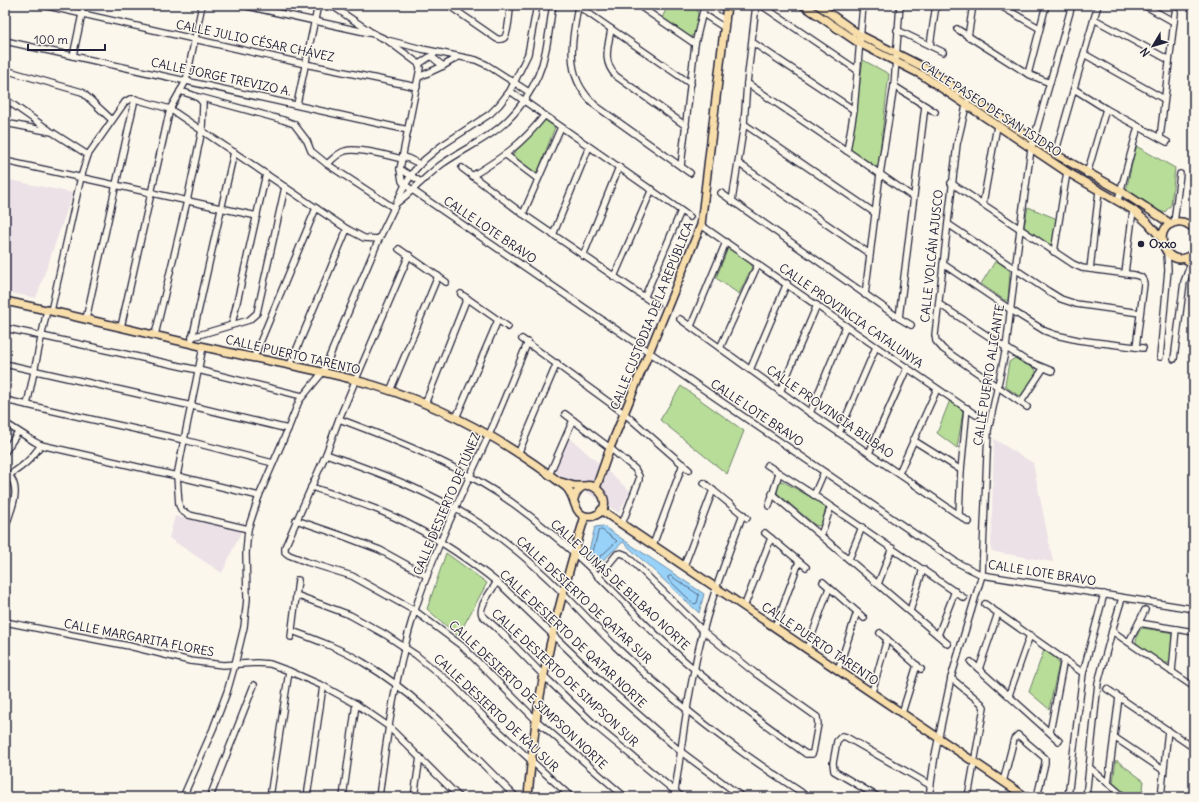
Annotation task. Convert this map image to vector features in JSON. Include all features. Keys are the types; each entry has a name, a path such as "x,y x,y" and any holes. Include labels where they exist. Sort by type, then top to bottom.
{"main road":[{"name":"CALLE CUSTODIA DE LA REPÚBLICA","path":"596,488 610,448 701,225 727,5"},
{"name":"CALLE PASEO DE SAN ISIDRO","path":"803,5 859,43 922,75 1067,172 1118,200 1148,223 1162,239"},
{"name":"CALLE PASEO DE SAN ISIDRO","path":"818,5 860,35 925,68 968,95 1087,174 1121,191 1173,223 1181,222 1194,228"},
{"path":"1173,223 1166,228 1163,233 1163,247 1167,253 1172,257 1184,258 1194,252"},
{"path":"1184,258 1193,264"},
{"name":"CALLE PUERTO TARENTO","path":"5,301 156,335 192,340 203,347 323,372 356,380 390,391 425,404 456,418 488,436 549,475 569,490 574,499"},
{"name":"CALLE PUERTO TARENTO","path":"557,481 574,486 586,486"},
{"path":"586,486 596,488 603,495 604,500 601,510 594,515 585,516 578,511 574,504 574,499 578,491 586,486"},
{"name":"CALLE PUERTO TARENTO","path":"601,510 1026,797"},
{"path":"528,797 536,720 544,676 563,592 585,516"}],"street":[{"name":"CALLE JULIO CÉSAR CHÁVEZ","path":"43,5 305,64 417,87"},
{"path":"73,56 84,5"},
{"path":"121,327 170,109 186,81 202,5"},
{"path":"242,5 374,34"},
{"path":"297,104 318,5"},
{"path":"331,5 374,34 387,40 482,62 530,92"},
{"path":"448,5 497,39 503,38 506,34 510,5"},
{"path":"183,797 213,729 236,664 244,627 247,599 246,547 248,529 259,496 302,396 323,372 378,238 411,176 420,164 442,146 490,114 510,91 528,54 537,5"},
{"path":"395,206 445,162 498,129 524,100 530,92 545,54 553,5"},
{"path":"690,173 596,106 583,92 578,84 572,64 572,43 578,5 691,84"},
{"path":"638,5 695,44"},
{"path":"732,201 744,124 756,5"},
{"path":"761,5 857,70"},
{"path":"847,151 854,110 863,5"},
{"path":"865,295 880,174 894,86 900,5"},
{"path":"930,45 936,5"},
{"path":"968,37 973,5"},
{"path":"999,5 1039,28"},
{"path":"1028,74 1046,5"},
{"name":"CALLE PUERTO ALICANTE","path":"929,797 938,737 952,678 982,575 988,431 1006,348 1031,149 1072,5"},
{"path":"1055,154 1098,5"},
{"path":"1144,5 1174,22"},
{"path":"703,6 725,25"},
{"path":"681,166 695,44 703,14 703,6"},
{"path":"1160,138 1175,13"},
{"path":"703,14 725,25"},
{"path":"1094,19 1169,60"},
{"path":"611,29 607,55 611,70 616,76 686,126"},
{"path":"957,29 1028,74 1050,84"},
{"path":"897,30 943,52"},
{"path":"387,40 419,64 420,68 400,169 402,181 405,185"},
{"name":"CALLE JORGE TREVIZO A.","path":"5,41 297,104 408,130"},
{"path":"752,42 854,110"},
{"path":"419,64 437,52"},
{"path":"1084,54 1164,99"},
{"path":"432,56 443,66"},
{"path":"419,77 458,57"},
{"path":"5,70 82,92 112,120"},
{"path":"747,83 913,197"},
{"path":"894,86 935,112"},
{"path":"1074,89 1106,109 1167,142"},
{"path":"180,91 294,124 307,142 311,151 327,164 395,206"},
{"path":"510,91 690,217"},
{"name":"CALLE VOLCÁN AJUSCO","path":"968,95 957,144 935,335 939,345 943,349 1027,406"},
{"path":"156,335 202,130 203,103 198,97"},
{"path":"5,99 88,155"},
{"path":"86,319 134,99"},
{"path":"27,405 42,336 50,310 81,177 88,155 125,102 134,99 170,109 347,228 364,238 378,238"},
{"path":"899,318 925,106"},
{"path":"1087,174 1106,109"},
{"path":"472,176 506,155 532,132 544,116"},
{"path":"5,123 52,132"},
{"path":"744,124 875,213"},
{"path":"983,203 997,126"},
{"path":"523,214 561,127"},
{"path":"1118,200 1138,127"},
{"path":"553,235 589,147"},
{"path":"327,164 338,154 347,150 365,151 402,158 420,164"},
{"path":"192,340 234,152"},
{"path":"506,155 538,179"},
{"path":"5,161 256,216"},
{"path":"738,164 870,254"},
{"path":"583,256 618,167"},
{"path":"462,168 523,214 614,277 645,296 656,305"},
{"path":"400,169 421,182"},
{"path":"1054,252 1067,172"},
{"path":"232,324 266,174"},
{"path":"1173,223 1180,174"},
{"path":"952,183 1073,264 1090,269 1141,276 1144,280 1144,284 1136,348"},
{"name":"CALLE LOTE BRAVO","path":"405,185 956,562 982,575 1194,609"},
{"path":"192,340 232,324 249,320 255,316 259,310 285,187"},
{"path":"614,277 652,189"},
{"path":"1090,269 1100,191"},
{"path":"721,193 865,295 911,325"},
{"path":"1194,207 1194,228"},
{"path":"254,357 316,208"},
{"path":"1125,273 1133,210"},
{"path":"645,296 681,211"},
{"path":"948,224 1061,299 1076,304 1140,313"},
{"name":"CALLE PROVINCIA CATALUNYA","path":"701,225 976,415"},
{"path":"290,365 347,228"},
{"path":"691,326 726,242"},
{"path":"399,249 446,282"},
{"path":"1160,357 1168,270 1167,253"},
{"path":"409,255 339,419 326,454 296,520 374,548 394,557 427,576"},
{"path":"720,348 758,264"},
{"path":"943,264 1011,310 1035,325 1056,335 1078,340 1143,348"},
{"path":"1174,359 1184,282 1193,264"},
{"path":"390,391 438,276"},
{"path":"750,370 786,283"},
{"path":"461,294 508,327"},
{"path":"425,404 468,298"},
{"path":"938,304 1024,360 1043,369 1052,371"},
{"path":"780,392 816,305"},
{"name":"CALLE PROVINCIA BILBAO","path":"680,319 780,392 969,522"},
{"path":"456,418 498,320"},
{"path":"810,413 846,326"},
{"path":"5,328 198,370 302,396"},
{"name":"CALLE DESIERTO DE TÚNEZ","path":"379,797 388,726 396,684 415,611 440,542 488,436 525,340 556,363"},
{"path":"203,347 178,476 179,505 182,511 188,516 248,529"},
{"path":"839,433 876,347"},
{"path":"518,454 556,363 625,414 690,470"},
{"path":"5,364 288,429"},
{"path":"869,453 907,368"},
{"path":"1021,402 1043,369"},
{"path":"899,473 937,389"},
{"path":"5,400 184,440 273,463"},
{"path":"959,514 961,470 967,408"},
{"path":"565,414 610,448 635,469 639,476 622,524"},
{"name":"CALLE DUNAS DE BILBAO NORTE","path":"339,419 411,447 470,476 517,506 574,553 643,623 694,669 758,720 809,755 813,752 818,724 817,717 755,673 703,631"},
{"path":"549,475 573,420"},
{"path":"5,423 41,445 259,496"},
{"path":"5,452 18,432"},
{"path":"914,440 961,470"},
{"path":"5,530 15,497 16,486 7,474 24,466 41,445"},
{"name":"CALLE DESIERTO DE QATAR SUR","path":"326,454 396,480 456,509 500,538 516,550 563,592 616,647 686,709 733,746 801,792 805,797"},
{"path":"653,545 683,464"},
{"path":"767,465 831,506 964,598"},
{"path":"814,495 824,472"},
{"path":"769,506 779,473"},
{"path":"674,795 686,709 703,631 715,588 745,516 704,483"},
{"name":"CALLE DESIERTO DE QATAR NORTE","path":"311,487 379,511 404,522 440,542 497,582 608,687 680,751 742,797"},
{"path":"684,566 713,490"},
{"path":"772,494 948,644"},
{"path":"821,535 831,506"},
{"name":"CALLE DESIERTO DE SIMPSON NORTE","path":"296,520 285,547 285,552 307,562 352,576 415,611 462,646 536,720 626,797"},
{"path":"849,559 862,527"},
{"path":"765,533 806,567"},
{"path":"744,607 771,538"},
{"path":"878,584 892,548"},
{"path":"598,577 617,554 622,552 624,553 703,631"},
{"path":"775,627 799,562"},
{"path":"910,611 923,569"},
{"path":"298,580 292,634 329,645 348,654 396,684 431,714 516,797"},
{"name":"CALLE DESIERTO DE SIMPSON SUR","path":"497,582 481,608 481,613 485,618 598,728 674,795 682,797"},
{"path":"823,582 864,618"},
{"path":"807,649 829,588"},
{"path":"938,635 955,591"},
{"path":"1068,797 1083,673 1104,594"},
{"name":"CALLE DESIERTO DE KAU SUR","path":"296,595 350,615 405,648 447,680 531,761 571,797"},
{"path":"1086,797 1098,683 1122,598"},
{"path":"986,604 1083,673"},
{"path":"1129,642 1145,610"},
{"path":"838,670 857,612"},
{"path":"979,669 998,613"},
{"name":"CALLE MARGARITA FLORES","path":"5,622 129,646 190,661 213,664 270,664 289,670 356,704 388,726 459,797"},
{"path":"1139,623 1194,632"},
{"path":"1172,672 1176,629"},
{"path":"1112,631 1194,687"},
{"path":"880,633 919,667 902,713"},
{"path":"1009,696 1030,635"},
{"path":"872,692 887,639"},
{"path":"1050,732 1064,659"},
{"path":"971,662 1059,740"},
{"path":"270,797 289,670"},
{"path":"952,678 981,702 984,707 968,797"},
{"path":"210,797 254,685"},
{"path":"307,797 323,686"},
{"path":"1107,689 1194,748"},
{"path":"1108,783 1119,696"},
{"path":"343,797 356,704"},
{"path":"1160,797 1168,730"},
{"path":"1003,782 1014,739 1018,735 1043,755 1046,761 1037,797"},
{"path":"878,797 834,771 833,763 837,741 842,736 930,785"},
{"path":"1114,737 1163,770"},
{"path":"414,797 420,757"},
{"path":"1088,767 1124,797"}],"shaded area":[{"path":"5,179 73,193 36,298 5,292"},
{"path":"570,438 630,491 619,513 554,471"},
{"path":"994,439 1033,463 1053,562 995,552 991,550"},
{"path":"175,516 241,532 222,573 169,538"}],"green space":[{"path":"668,5 695,6 698,13 695,34 690,37 662,18"},
{"path":"863,60 889,74 878,168 850,149"},
{"path":"545,120 555,127 539,169 534,172 513,157 513,154"},
{"path":"1136,146 1175,168 1171,205 1165,212 1158,212 1126,191"},
{"path":"1028,207 1057,219 1052,246 1024,227"},
{"path":"728,248 731,248 750,261 752,267 739,294 716,278"},
{"path":"996,260 1010,271 1008,300 1006,301 981,284"},
{"path":"1015,358 1034,368 1037,373 1022,395 1019,396 1005,385 1009,362"},
{"path":"681,386 744,431 727,474 660,420"},
{"path":"950,400 961,407 963,412 957,448 937,433"},
{"path":"782,481 823,504 826,508 821,525 815,525 777,493 778,483"},
{"path":"446,553 487,583 458,636 427,609"},
{"path":"1142,628 1172,633 1171,659 1169,663 1163,663 1137,644 1138,634"},
{"path":"1044,650 1056,658 1059,664 1049,709 1029,692"},
{"path":"1116,760 1144,781 1142,797 1129,797 1113,783"}],"water":[{"path":"603,526 704,594 699,613 623,542 599,564 588,555 595,527"}],"place":[{"name":"Oxxo","path":"1141,244"}]}
